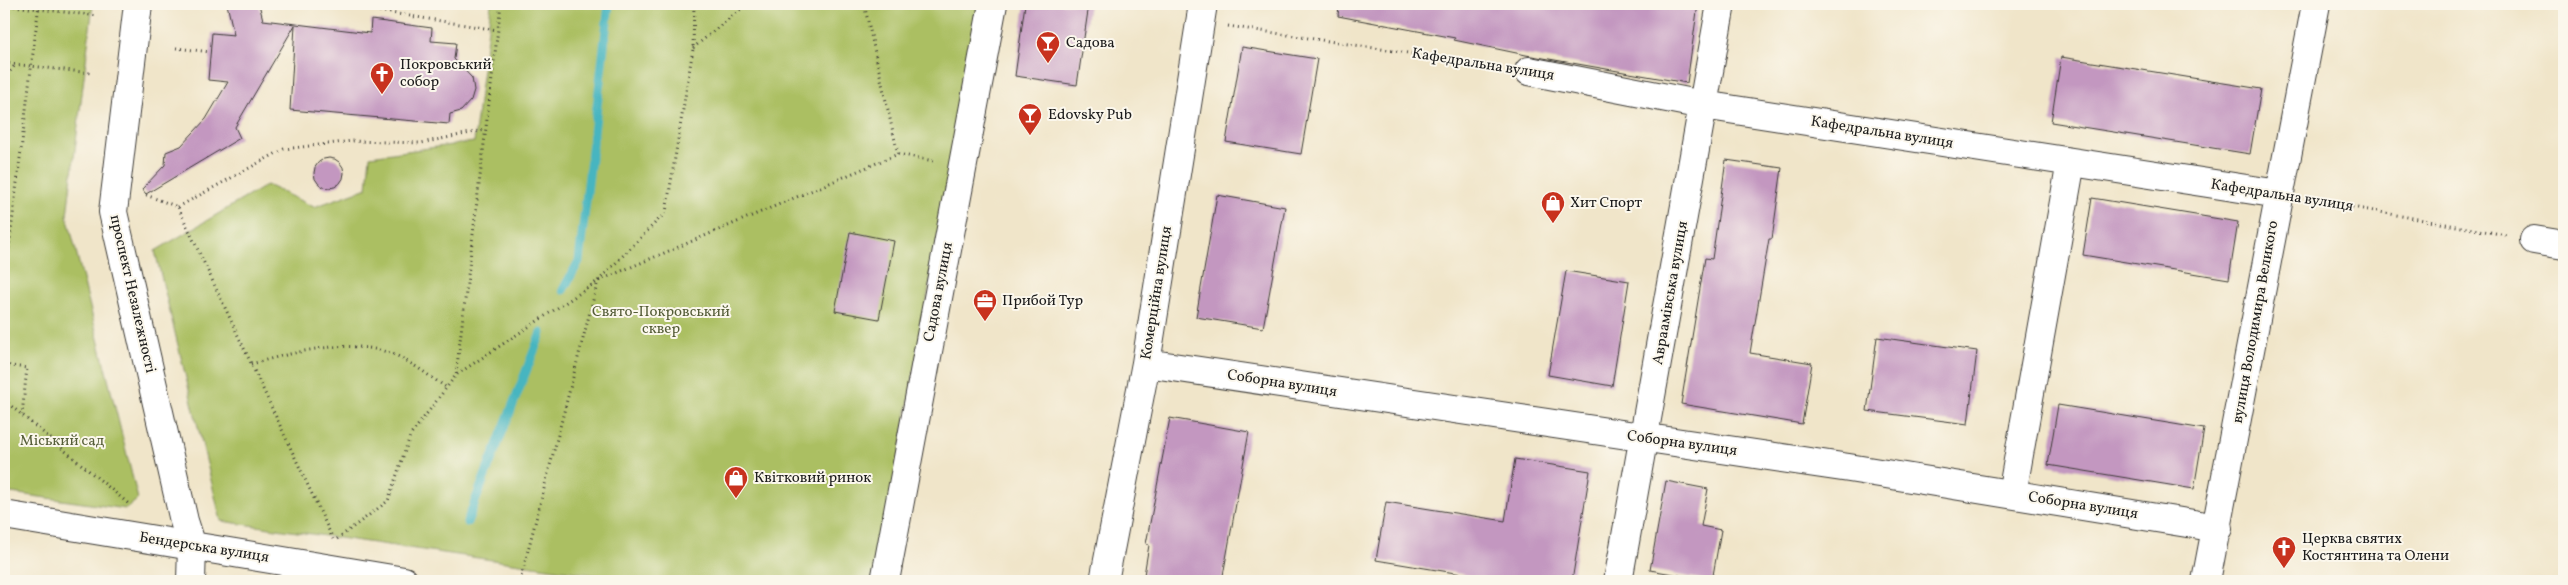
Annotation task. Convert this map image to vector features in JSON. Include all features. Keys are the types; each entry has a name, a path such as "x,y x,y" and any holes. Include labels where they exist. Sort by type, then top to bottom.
{"street":[{"name":"проспект Незалежності","path":"138,4 113,212 184,521 192,546 191,581"},
{"name":"Садова вулиця","path":"885,581 993,4"},
{"name":"Авраамівська вулиця","path":"1618,581 1721,4"},
{"name":"вулиця Володимира Великого","path":"2207,577 2218,528 2316,4"},
{"name":"Комерційна вулиця","path":"1104,581 1146,363 1202,13"},
{"name":"Кафедральна вулиця","path":"1528,71 1703,105 2279,194"},
{"path":"2012,494 2071,162"},
{"path":"2534,240 2564,245"},
{"name":"Соборна вулиця","path":"1146,363 2012,494 2218,528"},
{"name":"Бендерська вулиця","path":"4,515 404,581"}],"path":[{"path":"4,288 38,4"},
{"path":"335,4 498,30"},
{"path":"456,375 501,4"},
{"path":"520,581 598,281 666,212 693,49 694,4"},
{"path":"693,49 747,4"},
{"path":"864,4 898,154"},
{"path":"4,5 98,16"},
{"name":"Кафедральна вулиця","path":"1202,13 1528,71"},
{"path":"176,48 211,52"},
{"path":"4,63 91,74"},
{"path":"4,79 15,64"},
{"path":"178,207 284,149 352,141 421,143 486,130"},
{"path":"146,195 178,207 334,541 388,501 410,436 456,375 598,281 898,154 962,167"},
{"name":"Кафедральна вулиця","path":"2279,194 2534,240"},
{"path":"251,364 299,351 354,346 392,354 446,387"},
{"path":"4,365 27,368 22,416"},
{"path":"4,400 132,506"}],"green space":[{"name":"Міський сад","path":"4,4 93,4 67,215 138,499 126,509 4,492"},
{"name":"Свято-Покровський сквер","path":"491,4 979,4 877,581 638,581 221,521 155,251 267,185 314,207 367,188 370,156 474,142"}],"building":[{"name":"Покровський собор","path":"227,4 259,4 263,20 370,33 371,20 432,28 431,41 456,43 454,59 472,78 474,90 471,100 461,111 450,114 449,124 290,110 295,25 235,127 240,138 146,194 142,189 165,165 166,152 181,146 206,119 228,82 208,80 212,33 234,35"},
{"path":"1025,4 1089,4 1077,85 1015,76"},
{"path":"1339,4 1698,4 1687,83 1526,55 1454,40 1455,38 1338,16"},
{"path":"1242,47 1317,59 1301,154 1226,142"},
{"path":"2061,57 2261,89 2250,154 2051,122"},
{"path":"329,158 340,162 344,173 340,184 329,188 318,184 314,173 318,162"},
{"path":"1726,160 1782,168 1772,239 1769,239 1750,353 1812,363 1802,424 1681,404 1705,258 1712,259"},
{"path":"1217,195 1285,207 1263,328 1196,317"},
{"path":"2092,198 2238,222 2229,279 2083,255"},
{"path":"850,232 894,241 879,319 835,311"},
{"path":"1566,271 1629,281 1612,386 1548,375"},
{"path":"1877,337 1977,351 1968,424 1867,411"},
{"path":"2058,405 2204,429 2194,489 2048,465"},
{"path":"1170,418 1249,432 1222,581 1143,581 1149,545 1146,544"},
{"path":"1515,459 1590,471 1572,581 1504,581 1376,560 1386,502 1505,521"},
{"path":"1666,481 1708,489 1701,526 1721,530 1712,581 1650,570"}],"waterway":[{"path":"563,290 579,261 609,4"},
{"path":"467,522 541,333"}],"place":[{"name":"Садова","path":"1048,64"},
{"name":"Покровський собор","path":"382,95"},
{"name":"Edovsky Pub","path":"1030,136"},
{"name":"Хит Спорт","path":"1553,224"},
{"name":"Прибой Тур","path":"985,322"},
{"name":"Квітковий ринок","path":"736,499"},
{"name":"Церква святих Костянтина та Олени","path":"2284,569"}]}
